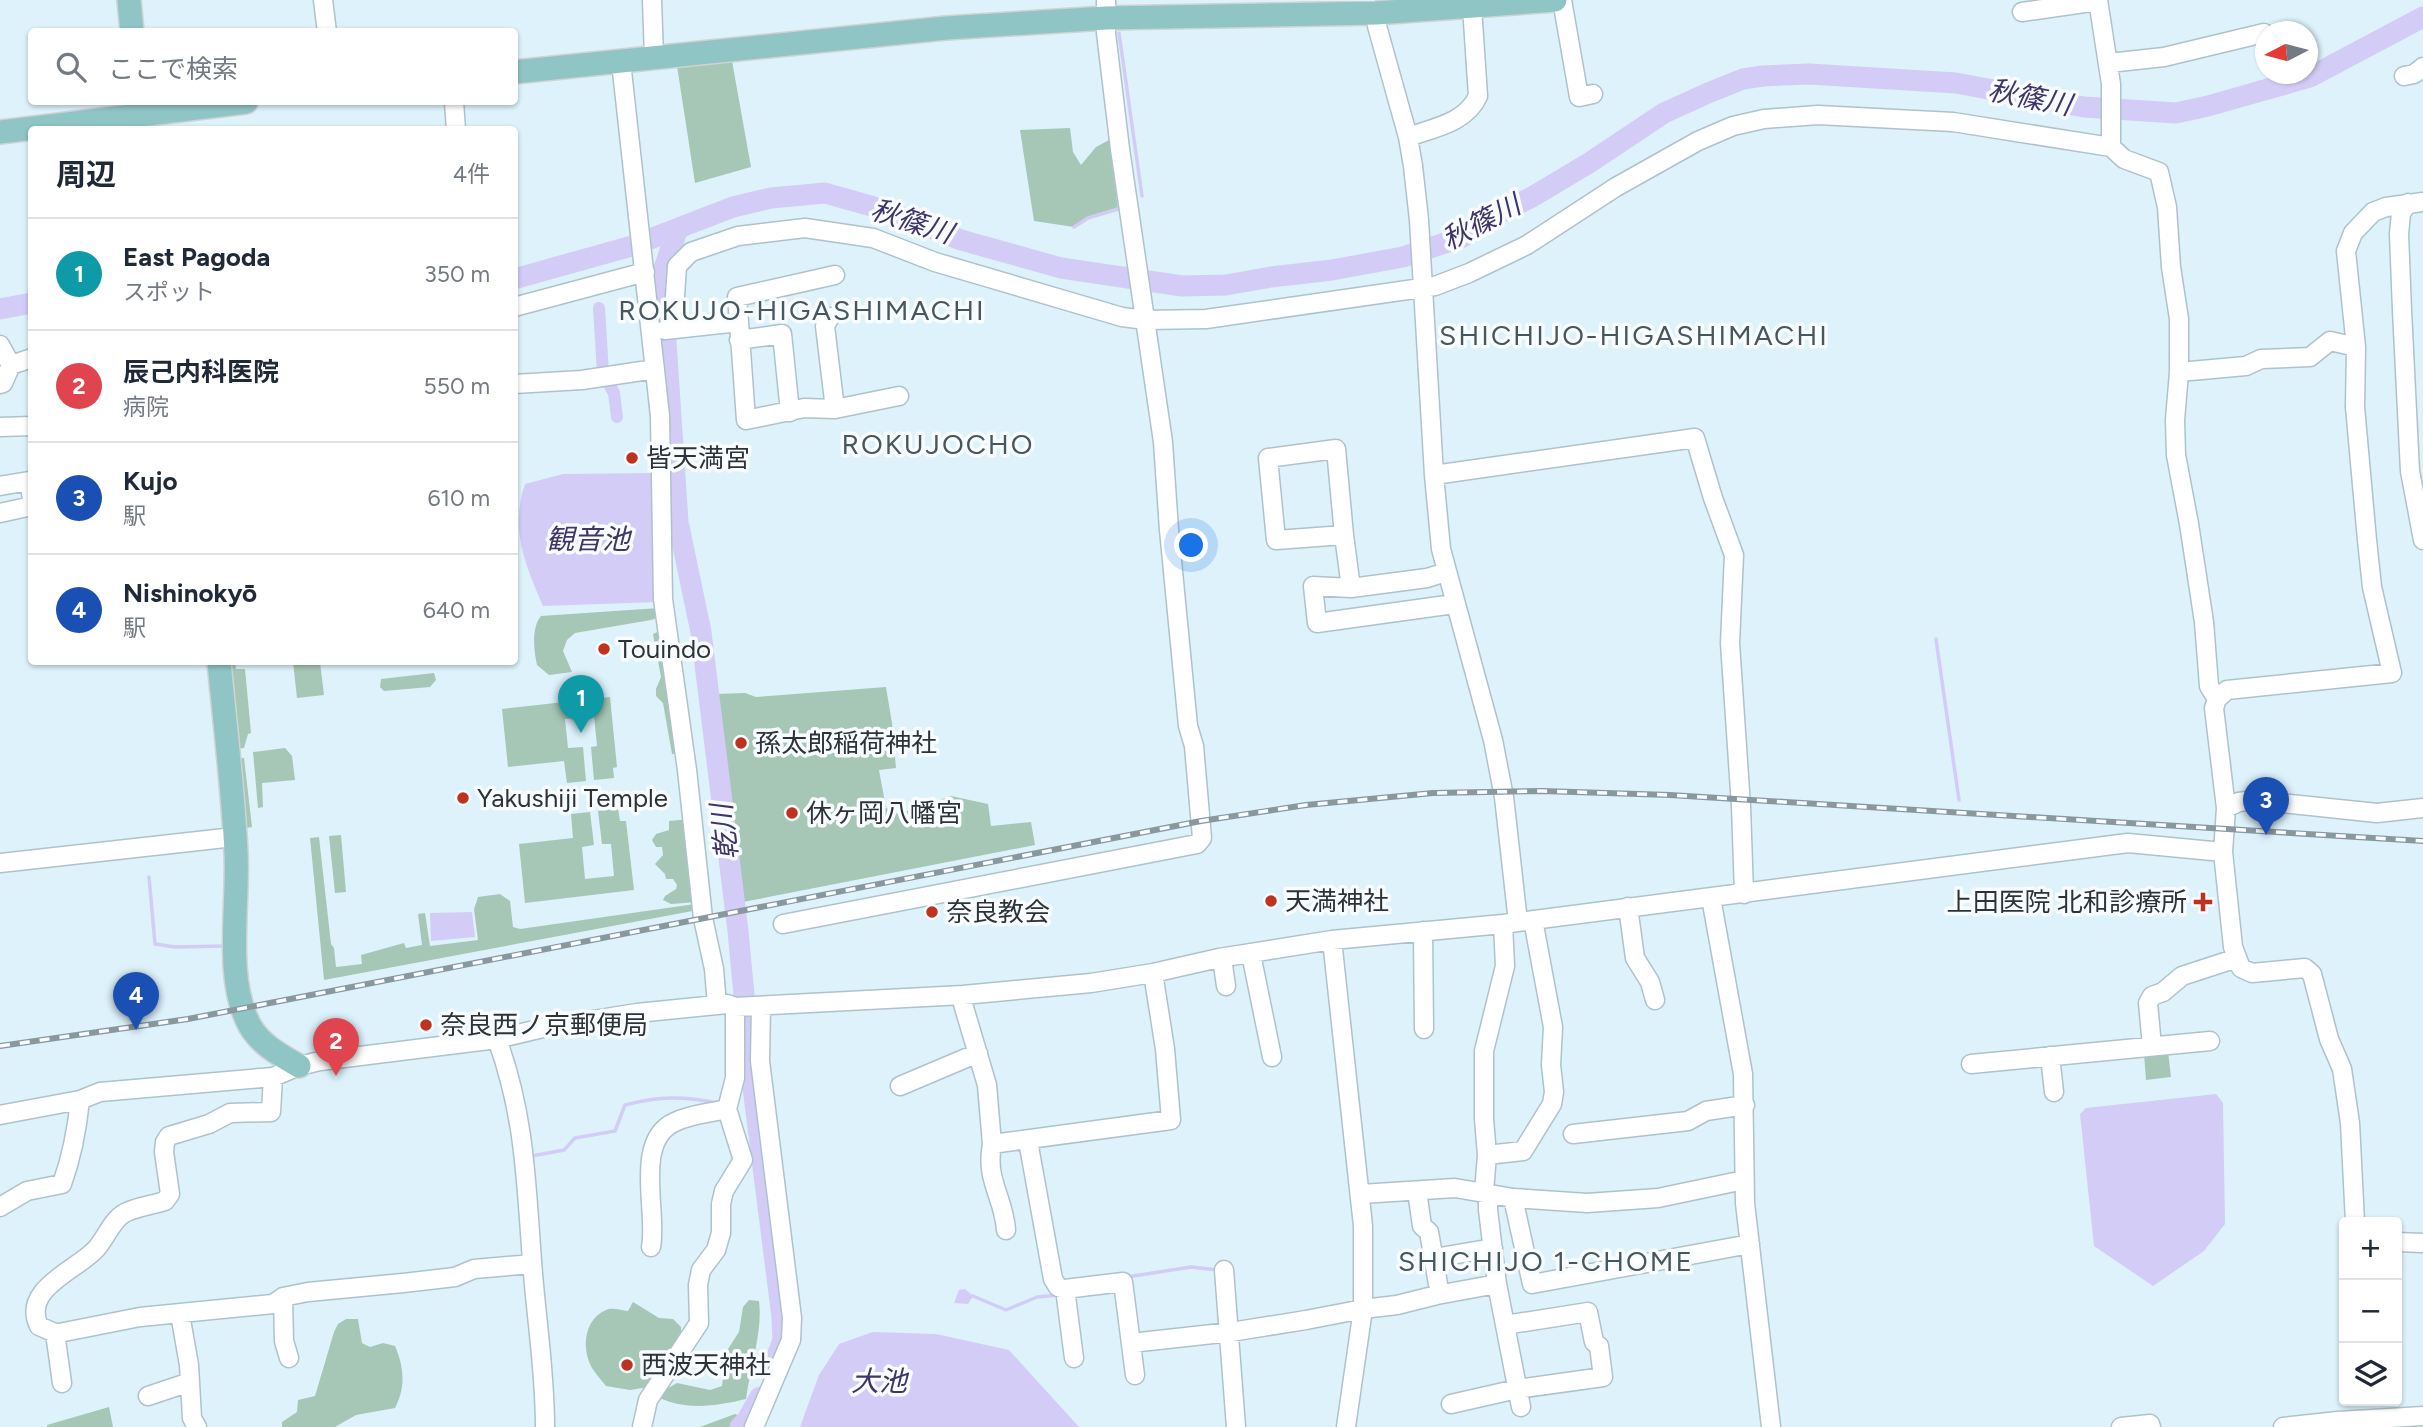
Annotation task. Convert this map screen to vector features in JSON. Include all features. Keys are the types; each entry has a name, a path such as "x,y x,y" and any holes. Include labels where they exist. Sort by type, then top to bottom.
{"main road":[{"path":"129,0 132,28"},
{"path":"518,72 1106,9 1376,13 1555,0"},
{"path":"63,126 223,105"},
{"path":"0,132 28,129"},
{"path":"219,665 237,872 234,914 235,967 240,993 249,1024 261,1041 299,1066"}],"street":[{"path":"323,0 326,28"},
{"path":"652,0 654,57"},
{"path":"1562,0 1580,98"},
{"path":"2022,12 2098,1 2112,84 2111,142 2124,159 2159,172 2167,208 2171,267 2179,319 2176,455 2204,622 2209,686 2217,699"},
{"path":"1408,137 1462,117 1473,109 1478,96 1472,7"},
{"path":"783,924 1197,844 1202,838 1194,746 1188,726 1168,530 1163,442 1115,110 1106,9"},
{"path":"1376,13 1377,26 1408,137 1419,220 1421,282 1441,549 1493,740 1503,797 1518,922 1550,1006 1554,1092 1552,1104 1524,1151 1487,1155"},
{"path":"2109,63 2164,57 2255,35"},
{"path":"621,61 660,416 663,599 687,770 703,918 714,969 726,1006 735,1078 727,1109 743,1160 724,1191 721,1203 721,1233 716,1250 701,1270 698,1285 699,1323 649,1400 642,1427"},
{"path":"2404,76 2414,74 2423,67"},
{"path":"454,105 456,126"},
{"path":"676,329 677,266 691,252 738,236 805,228 873,238 935,262 1110,314 1146,318 1206,319 1421,282 1435,286 1527,245 1616,187 1698,141 1733,126 1764,119 1818,115 1953,122 2111,142"},
{"path":"2355,1217 2350,1124 2342,1069 2329,1039 2312,974 2305,968 2252,973 2241,968 2233,947 2223,852 2226,808 2214,708 2217,699 2227,690 2392,673 2372,587 2355,407 2356,347 2346,251 2353,233 2373,212 2386,206 2415,203"},
{"path":"2415,203 2400,213 2399,234 2410,471 2423,540"},
{"path":"518,306 645,272"},
{"path":"835,275 737,297 746,420 804,408 835,409 900,396"},
{"path":"830,317 825,326 835,409"},
{"path":"652,332 676,329 782,334 790,412"},
{"path":"2179,372 2246,366 2261,359 2310,357 2330,341 2356,347"},
{"path":"0,345 10,365 4,383 0,384"},
{"path":"10,365 28,359"},
{"path":"518,384 582,380 655,369"},
{"path":"0,427 28,426"},
{"path":"1434,475 1695,438 1734,555 1730,643 1744,894"},
{"path":"1344,535 1276,540 1268,458 1336,449 1351,588"},
{"path":"0,486 28,481"},
{"path":"0,513 28,507"},
{"path":"1447,572 1427,578 1351,588 1313,586 1317,623 1454,604"},
{"path":"2226,808 2253,800 2377,813 2423,808"},
{"path":"0,863 234,837"},
{"path":"0,1115 80,1100 100,1092 273,1077 320,1060 497,1039 637,1013 963,995 1091,983 1332,940 1518,922 2128,843 2223,852"},
{"path":"1711,898 1739,1048 1745,1105 1744,1180 1771,1427"},
{"path":"1628,907 1635,958 1650,982 1655,1000"},
{"path":"1518,922 1484,1051 1484,1119 1486,1193 1497,1284 1519,1398"},
{"path":"1423,932 1424,1029"},
{"path":"1332,940 1361,1195 1363,1309 1346,1427"},
{"path":"1251,954 1272,1057"},
{"path":"1222,958 1226,986"},
{"path":"2152,1046 2148,1003 2152,996 2163,992 2182,976 2237,958"},
{"path":"992,1144 1171,1120 1165,1049 1153,972"},
{"path":"963,995 963,1004 987,1085 992,1144 990,1174 993,1188 1005,1213 1006,1230"},
{"path":"754,1427 788,1349 792,1318 760,1061 761,1006"},
{"path":"497,1039 509,1073 525,1158 532,1264 544,1363 545,1427"},
{"path":"1971,1064 2210,1041"},
{"path":"901,1086 978,1054"},
{"path":"2050,1056 2054,1092"},
{"path":"273,1077 271,1112 230,1113 209,1124 169,1136 164,1152 170,1194 165,1201 122,1214 96,1250 47,1287 34,1308 39,1326 55,1333 140,1317 273,1304 283,1297 308,1292 455,1277 474,1269 532,1264"},
{"path":"0,1207 27,1191 62,1184 71,1161 80,1100"},
{"path":"1573,1134 1688,1121 1706,1111 1745,1105"},
{"path":"651,1247 653,1222 649,1184 653,1147 657,1138 675,1121 727,1109"},
{"path":"1028,1141 1052,1279 1058,1287 1065,1289 1123,1282 1135,1375"},
{"path":"1361,1195 1455,1188 1513,1198 1587,1203 1658,1198 1744,1180"},
{"path":"1417,1191 1422,1226 1429,1232 1438,1283"},
{"path":"1513,1198 1532,1284 1750,1244"},
{"path":"2402,1242 2423,1243"},
{"path":"1434,1258 1493,1248"},
{"path":"1224,1270 1231,1332 1236,1427"},
{"path":"1131,1343 1231,1332 1397,1305 1497,1284"},
{"path":"1065,1289 1074,1358"},
{"path":"283,1297 284,1341 289,1358"},
{"path":"1451,1404 1519,1398 1603,1377 1599,1346 1594,1342 1588,1312 1505,1325"},
{"path":"180,1314 190,1382 192,1418 197,1427"},
{"path":"55,1333 62,1383"},
{"path":"148,1396 190,1382"},
{"path":"2283,1427 2423,1416"},
{"path":"2121,1427 2150,1424 2151,1427"}],"green space":[{"path":"732,61 751,167 695,183 677,66"},
{"path":"1070,128 1073,152 1081,165 1096,147 1109,140 1118,209 1088,218 1074,227 1034,221 1020,130"},
{"path":"659,608 660,617 651,620 575,633 567,640 563,651 572,672 549,675 537,665 535,633 541,616"},
{"path":"662,630 682,753 672,754 663,703 656,696 661,677 653,634"},
{"path":"226,665 245,669 251,733 248,734 244,748 235,749"},
{"path":"293,665 320,665 324,695 297,698"},
{"path":"434,673 436,680 430,687 384,691 380,687 381,679"},
{"path":"886,687 896,768 879,770 886,808 898,814 951,796 988,804 991,826 1031,822 1035,845 743,902 716,694 745,693 756,697"},
{"path":"610,697 617,767 613,768 614,778 594,780 591,747 597,746 594,716 565,719 568,748 583,747 586,781 567,783 564,761 508,767 502,709"},
{"path":"285,748 292,756 295,780 262,783 263,807 258,808 253,752"},
{"path":"244,758 252,827 241,829 234,759"},
{"path":"618,808 620,821 626,821 634,890 525,903 519,844 573,838 571,814 590,812 594,845 582,847 585,879 614,876 611,844 602,844 598,811"},
{"path":"690,819 697,902 671,904 663,900 677,885 673,879 666,879 665,874 655,864 663,855 662,847 656,847 652,840 656,834 669,830 669,821"},
{"path":"341,835 346,892 335,893 329,836"},
{"path":"319,837 336,967 362,964 361,955 404,943 406,948 422,945 418,914 425,913 430,946 478,940 474,909 478,897 500,894 510,901 513,927 520,929 697,904 698,910 324,980 310,838"},
{"path":"2168,1051 2171,1077 2146,1080 2144,1054"},
{"path":"749,1300 759,1301 760,1312 746,1399 724,1404 691,1406 658,1397 677,1383 710,1390 722,1386 726,1352 739,1332 743,1307"},
{"path":"633,1302 659,1318 673,1319 681,1327 681,1338 649,1387 630,1390 606,1386 592,1368 586,1352 589,1327 599,1314 606,1310 628,1311"},
{"path":"346,1319 358,1319 362,1343 370,1347 383,1343 395,1346 402,1377 401,1392 395,1408 356,1415 335,1427 282,1427 282,1422 297,1412 298,1400 315,1396 334,1332 338,1324"},
{"path":"109,1407 113,1427 47,1427 47,1425"},
{"path":"735,1414 742,1417 737,1427 700,1427"}],"water":[{"name":"観音池","path":"656,473 657,602 543,606 525,561 519,532 525,484 563,474"},
{"path":"472,912 475,937 431,941 430,913"},
{"path":"2216,1094 2223,1103 2225,1224 2204,1251 2153,1286 2094,1246 2080,1114 2086,1108"},
{"path":"965,1289 973,1296 968,1304 954,1303 959,1290"},
{"name":"大池","path":"873,1332 936,1334 1009,1350 1079,1427 800,1427 819,1375 839,1344"}],"waterway":[{"name":"秋篠川","path":"518,278 632,246 733,207 771,198 825,193 878,208 961,240 1061,268 1182,286 1226,285 1403,257 1463,237 1484,221 1532,197 1589,163 1664,113 1743,79 1809,74 1956,83 2084,107 2176,113 2310,77 2423,17"},
{"path":"1119,33 1142,196"},
{"path":"1074,227 1088,218 1118,209"},
{"name":"乾川","path":"677,231 663,271 663,297 678,522 701,632 738,931 752,1080 782,1317 783,1340 775,1361"},
{"name":"秋篠川","path":"0,309 28,304"},
{"path":"599,308 603,373 614,393 617,417"},
{"path":"1936,639 1959,800"},
{"path":"149,877 155,944 175,947 225,946"},
{"path":"532,1156 564,1150 575,1138 615,1131 625,1105 671,1098 717,1103"},
{"path":"1127,1277 1191,1267 1218,1270"},
{"path":"973,1296 1006,1310 1037,1297 1060,1295"},
{"name":"乾川","path":"740,1427 760,1397"}],"railway":[{"path":"0,1046 188,1019 1201,821 1306,805 1433,793 1542,791 1670,795 2423,841"}],"place":[{"name":"皆天満宮","path":"632,458"},
{"name":"Touindo","path":"604,649"},
{"name":"East Pagoda","path":"581,733"},
{"name":"孫太郎稲荷神社","path":"741,743"},
{"name":"Yakushiji Temple","path":"463,798"},
{"name":"休ヶ岡八幡宮","path":"792,813"},
{"name":"Kujo","path":"2266,835"},
{"name":"天満神社","path":"1271,901"},
{"name":"上田医院 北和診療所","path":"2203,902"},
{"name":"奈良教会","path":"932,912"},
{"name":"奈良西ノ京郵便局","path":"426,1025"},
{"name":"Nishinokyō","path":"136,1030"},
{"name":"辰己内科医院","path":"336,1076"},
{"name":"西波天神社","path":"627,1365"}],"district":[{"name":"ROKUJO-HIGASHIMACHI","path":"802,310"},
{"name":"SHICHIJO-HIGASHIMACHI","path":"1634,335"},
{"name":"ROKUJOCHO","path":"938,444"},
{"name":"SHICHIJO 1-CHOME","path":"1546,1261"}]}
